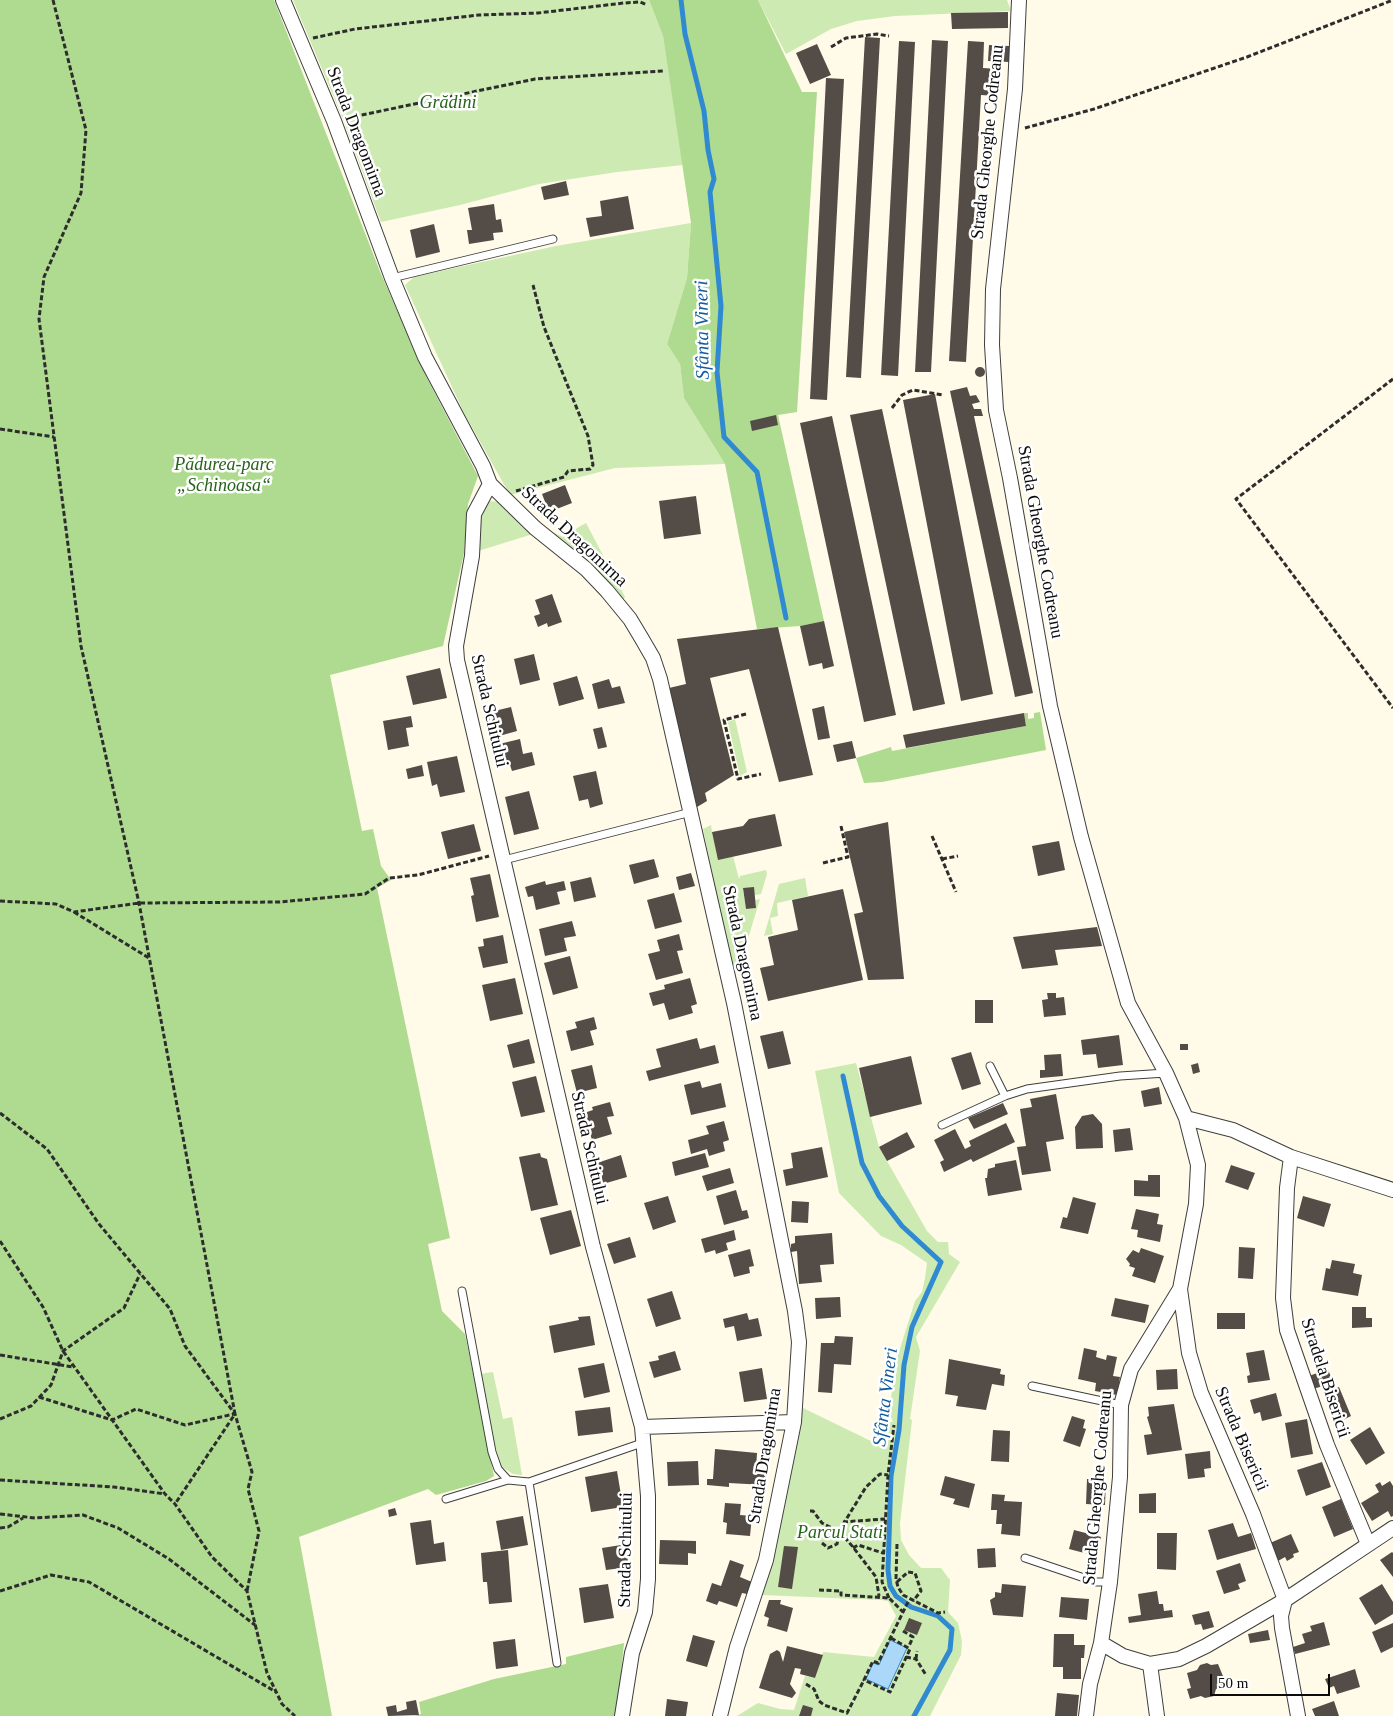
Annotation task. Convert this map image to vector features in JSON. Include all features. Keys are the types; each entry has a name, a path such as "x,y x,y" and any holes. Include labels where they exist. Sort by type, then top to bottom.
{"street":[{"name":"Strada Dragomirna","path":"283,0 335,123 392,278 426,357 483,466 490,484 535,528 586,569 607,591 634,625 653,658 660,679 732,993 795,1311 799,1342 794,1422 766,1560 737,1647 720,1716"},
{"name":"Strada Gheorghe Codreanu","path":"1019,0 1015,88 994,289 992,345 996,410 1016,507 1050,706 1081,837 1128,1003 1166,1073 1186,1118 1198,1165 1198,1182 1180,1289 1131,1369 1121,1405 1120,1477 1110,1582 1101,1643 1090,1684 1086,1716"},
{"name":"Strada Schitului","path":"490,484 474,514 472,556 456,646 457,660 593,1247 642,1427 648,1496 648,1580 645,1612 632,1653 622,1716"},
{"path":"1186,1118 1233,1130 1291,1157 1393,1190"},
{"name":"Stradela Bisericii","path":"1291,1157 1287,1188 1283,1298 1288,1330 1327,1445 1368,1544"},
{"name":"Strada Bisericii","path":"1180,1289 1190,1353 1201,1393 1253,1514 1284,1600 1281,1616 1282,1628 1297,1715"},
{"path":"642,1427 794,1422"},
{"path":"1101,1643 1123,1656 1150,1664 1179,1659 1206,1646 1284,1600 1393,1528"},
{"path":"1150,1664 1157,1716"}],"lane":[{"path":"392,278 553,239"},
{"path":"503,856 692,812"},
{"path":"990,1066 1005,1096"},
{"path":"942,1125 1027,1088 1120,1076 1166,1073"},
{"path":"462,1291 492,1452 498,1469 508,1480"},
{"path":"1032,1386 1121,1405"},
{"path":"446,1499 508,1480 529,1482 642,1443"},
{"path":"529,1482 557,1664"},
{"path":"1025,1558 1096,1582 1110,1582"}],"path":[{"path":"53,0 86,130 81,193 44,277 39,319 81,646 139,903 235,1414 252,1472 248,1489 259,1531 246,1591 267,1673 282,1704 295,1716"},
{"path":"1010,133 1094,109 1247,57 1393,0"},
{"path":"301,42 355,29 624,2 640,2 648,5"},
{"path":"831,47 846,38 871,35 889,36"},
{"path":"335,123 349,118 535,79 663,71"},
{"path":"501,495 564,477 568,471 590,469 593,466 588,436 544,327 534,285"},
{"path":"1393,379 1236,499 1393,708"},
{"path":"892,408 902,395 913,390 943,395"},
{"path":"0,428 54,437"},
{"path":"746,714 724,720 738,779 761,774"},
{"path":"824,863 848,857 841,826"},
{"path":"932,836 956,892"},
{"path":"74,912 139,903 280,902 366,894 389,878 418,875 503,856"},
{"path":"942,859 958,856"},
{"path":"0,901 56,904 74,912 149,958"},
{"path":"0,1113 47,1149 99,1224 170,1308 185,1346 235,1414"},
{"path":"0,1241 43,1307 63,1351 74,1367 165,1494 176,1504 212,1557 246,1591"},
{"path":"0,1419 31,1406 39,1398 51,1385 63,1351 124,1308 140,1274"},
{"path":"0,1355 74,1367"},
{"path":"39,1398 112,1420 136,1410 185,1425 235,1414"},
{"path":"176,1504 235,1414"},
{"path":"894,1425 888,1475 882,1582 889,1598 903,1612"},
{"path":"839,1531 866,1487 880,1474 888,1475"},
{"path":"0,1480 114,1488 165,1494"},
{"path":"810,1511 813,1511 822,1523 839,1531 854,1548 876,1577 879,1596"},
{"path":"0,1514 24,1517 83,1515 118,1528 169,1560 255,1625"},
{"path":"0,1528 8,1527 24,1517"},
{"path":"843,1522 885,1519"},
{"path":"822,1543 828,1548 836,1544 838,1539 830,1526"},
{"path":"897,1544 896,1582 903,1596 938,1613 945,1612"},
{"path":"854,1548 858,1545 884,1553"},
{"path":"806,1684 814,1690 819,1701 824,1705 847,1713 874,1660 878,1663 903,1612 911,1600 921,1591 915,1573 908,1572 896,1582"},
{"path":"0,1591 51,1575 89,1582 276,1692"},
{"path":"819,1590 841,1591 841,1595 889,1598"},
{"path":"864,1680 890,1692 913,1637 903,1631"},
{"path":"891,1638 909,1646"},
{"path":"917,1651 916,1659 926,1675"},
{"path":"906,1657 916,1659"}],"green space":[{"name":"Pădurea-parc „Schinoasa“","path":"0,0 274,0 381,274 428,380 478,476 468,504 464,553 443,646 330,675 362,831 373,829 381,866 391,880 377,888 450,1238 428,1244 442,1311 465,1334 494,1476 486,1481 436,1495 428,1489 299,1537 332,1716 0,1716"},
{"name":"Grădini","path":"293,0 649,0 663,36 683,165 617,172 539,184 460,205 381,222 343,119"},
{"path":"649,0 758,0 802,92 817,92 797,412 778,415 824,621 800,626 757,629 725,464 684,398 680,364 667,344 687,278 691,223 663,36"},
{"path":"758,0 1007,0 1011,11 895,16 857,21 831,29 786,54"},
{"path":"691,223 687,278 667,344 680,364 684,398 725,464 615,468 510,495 464,413 405,285 414,277 468,265 556,246"},
{"path":"487,501 501,502 533,534 478,551 481,507"},
{"path":"586,523 625,597 623,600 542,527 563,537 572,534 577,528"},
{"path":"1040,712 1046,750 882,782 864,783 856,758 891,747 892,751 1026,726 1024,713 1028,713 1028,719 1034,718 1034,713"},
{"path":"735,719 747,772 740,776 728,722"},
{"path":"711,825 712,832 733,856 739,879 740,876 766,870 767,874 761,894 755,895 743,889 746,909 756,908 755,900 760,899 740,965 733,974 703,829"},
{"path":"805,878 808,896 777,903 778,916 770,918 773,934 764,936 779,884"},
{"name":"Parcul Stati","path":"856,1063 879,1147 927,1231 938,1242 948,1242 949,1254 960,1262 916,1337 920,1351 910,1419 912,1420 900,1523 901,1540 909,1555 921,1568 941,1568 950,1580 948,1612 958,1623 962,1641 961,1655 930,1716 737,1716 758,1703 780,1709 794,1710 805,1676 815,1678 823,1652 874,1657 896,1616 888,1601 762,1595 773,1559 803,1408 875,1443 881,1421 893,1422 889,1411 897,1358 915,1301 922,1292 925,1278 927,1263 901,1245 881,1236 839,1193 815,1071"},
{"path":"493,1372 503,1419 512,1417 522,1475 513,1474 502,1467 494,1443 480,1374"},
{"path":"624,1643 617,1716 414,1716 421,1714 419,1702 494,1679 566,1664 566,1657"}],"water":[{"path":"890,1640 907,1648 888,1689 866,1679 873,1663 879,1665"}],"building":[{"path":"1008,12 1008,28 952,29 951,13"},
{"path":"865,37 880,38 861,378 846,377"},
{"path":"932,40 948,41 931,372 915,372"},
{"path":"899,41 915,42 898,376 881,375"},
{"path":"968,41 984,42 983,68 999,69 997,96 981,95 966,362 949,361"},
{"path":"817,44 831,75 810,84 796,53"},
{"path":"989,45 1009,46 1009,62 988,61"},
{"path":"826,78 844,79 827,400 810,399"},
{"path":"566,181 569,195 544,200 541,187"},
{"path":"628,196 634,229 590,237 586,218 602,216 600,201"},
{"path":"494,204 496,220 501,219 503,232 493,233 494,240 469,244 467,230 472,230 468,208"},
{"path":"434,224 440,252 416,258 410,230"},
{"path":"980,367 985,372 980,377 975,372"},
{"path":"967,387 970,396 976,395 980,402 972,404 974,409 981,409 983,416 974,416 1033,693 1015,697 950,391"},
{"path":"935,394 993,694 961,701 903,400"},
{"path":"882,409 945,704 913,711 850,415"},
{"path":"776,415 778,425 752,431 750,421"},
{"path":"832,416 896,715 864,722 800,423"},
{"path":"565,485 572,503 549,512 542,494"},
{"path":"696,496 701,534 664,539 659,501"},
{"path":"552,594 562,622 548,627 547,623 538,627 534,616 540,614 535,600"},
{"path":"824,621 834,666 823,669 822,663 809,666 800,626"},
{"path":"778,627 813,775 779,782 749,669 710,678 734,775 705,793 707,801 697,807 669,688 686,684 677,639"},
{"path":"534,654 540,680 520,685 514,659"},
{"path":"440,668 447,698 413,705 406,676"},
{"path":"577,676 584,699 559,706 553,683"},
{"path":"609,679 612,688 620,686 625,703 598,709 592,684"},
{"path":"824,706 830,738 818,740 812,709"},
{"path":"511,707 517,731 492,738 486,713"},
{"path":"1024,713 1026,726 906,748 903,735"},
{"path":"411,716 413,727 406,728 409,746 388,750 383,721"},
{"path":"602,727 607,747 598,749 593,729"},
{"path":"520,739 523,754 532,752 535,765 512,771 510,765 500,768 495,745"},
{"path":"852,741 856,758 837,762 833,745"},
{"path":"457,756 465,792 440,797 437,784 432,786 427,762"},
{"path":"422,765 424,776 408,779 406,769"},
{"path":"596,771 603,804 590,808 588,799 579,801 573,776"},
{"path":"529,791 539,829 514,835 505,797"},
{"path":"775,814 782,846 718,860 712,832 743,826 749,819"},
{"path":"888,822 904,979 868,980 854,914 863,912 844,832"},
{"path":"474,824 481,851 448,859 441,832"},
{"path":"1059,841 1065,870 1038,876 1032,846"},
{"path":"654,859 659,877 634,884 629,865"},
{"path":"691,873 695,886 679,890 676,877"},
{"path":"490,874 499,917 476,922 471,896 474,895 470,878"},
{"path":"591,877 596,897 574,902 570,882"},
{"path":"545,881 546,885 564,881 566,890 557,892 560,904 536,910 533,896 528,897 525,887"},
{"path":"754,887 756,908 746,909 743,888"},
{"path":"843,889 863,980 768,1001 760,968 774,965 768,937 798,930 792,900"},
{"path":"674,893 682,922 655,929 647,900"},
{"path":"572,921 576,936 564,938 567,951 545,956 539,929"},
{"path":"1097,927 1102,946 1055,950 1058,965 1022,969 1013,937"},
{"path":"679,934 683,950 677,951 683,973 656,980 648,954 660,951 657,940"},
{"path":"503,935 508,963 483,968 478,947 484,946 483,939"},
{"path":"570,956 578,988 553,995 544,963"},
{"path":"515,978 523,1014 490,1021 482,985"},
{"path":"690,978 697,1004 691,1006 693,1013 669,1020 664,1003 653,1006 649,993 665,989 664,985"},
{"path":"1047,993 1056,993 1056,998 1064,997 1066,1015 1044,1017 1042,1000 1048,999"},
{"path":"975,1000 993,1000 993,1023 975,1023"},
{"path":"594,1017 597,1029 590,1031 594,1045 571,1051 566,1031 577,1028 575,1022"},
{"path":"783,1031 791,1064 768,1069 760,1036"},
{"path":"1119,1035 1123,1065 1098,1068 1096,1054 1083,1055 1081,1040"},
{"path":"697,1038 700,1049 715,1045 719,1063 649,1081 646,1071 661,1067 656,1049"},
{"path":"529,1039 535,1063 513,1068 507,1045"},
{"path":"1180,1044 1188,1044 1188,1050 1180,1050"},
{"path":"971,1052 981,1084 962,1090 951,1058"},
{"path":"1061,1054 1063,1076 1040,1078 1040,1070 1045,1070 1044,1055"},
{"path":"911,1056 922,1104 870,1117 859,1068"},
{"path":"1198,1063 1200,1072 1193,1074 1191,1065"},
{"path":"592,1065 597,1088 577,1093 571,1070"},
{"path":"536,1076 545,1112 521,1117 512,1082"},
{"path":"700,1081 702,1088 721,1083 726,1107 691,1115 684,1085"},
{"path":"1159,1087 1162,1104 1144,1107 1141,1091"},
{"path":"1056,1094 1064,1139 1046,1142 1051,1171 1022,1175 1017,1147 1026,1146 1020,1109 1032,1107 1030,1099"},
{"path":"610,1102 614,1116 607,1117 612,1134 592,1140 584,1113 593,1110 592,1107"},
{"path":"1003,1103 1008,1114 974,1129 968,1118"},
{"path":"1093,1114 1102,1124 1103,1148 1076,1149 1075,1127 1082,1116"},
{"path":"724,1121 729,1140 723,1142 725,1151 709,1156 707,1149 691,1154 688,1140 709,1134 706,1126"},
{"path":"1006,1123 1015,1142 973,1162 971,1159 944,1172 940,1162 944,1160 934,1140 955,1129 965,1149 971,1146 969,1141"},
{"path":"1130,1128 1133,1150 1115,1152 1113,1130"},
{"path":"907,1132 915,1147 887,1161 879,1147"},
{"path":"822,1147 828,1177 786,1186 783,1170 793,1168 791,1153"},
{"path":"540,1153 541,1157 547,1159 558,1205 531,1211 519,1157"},
{"path":"705,1153 709,1167 675,1176 672,1162"},
{"path":"621,1155 627,1177 603,1184 597,1163"},
{"path":"1016,1160 1022,1190 988,1196 985,1178 987,1178 988,1169 995,1167 995,1164"},
{"path":"1231,1165 1255,1173 1248,1190 1225,1182"},
{"path":"730,1168 734,1183 707,1191 702,1176"},
{"path":"1148,1175 1160,1175 1160,1197 1134,1196 1134,1180 1148,1181"},
{"path":"736,1190 742,1211 747,1210 749,1218 724,1225 716,1196"},
{"path":"668,1196 676,1222 653,1230 644,1203"},
{"path":"1303,1196 1331,1204 1324,1227 1297,1218"},
{"path":"1073,1197 1096,1203 1088,1234 1060,1228 1063,1217 1067,1218"},
{"path":"792,1201 809,1202 808,1223 791,1222"},
{"path":"1136,1209 1159,1214 1157,1224 1163,1225 1160,1242 1137,1237 1138,1230 1131,1229"},
{"path":"571,1210 581,1246 550,1255 540,1218"},
{"path":"734,1230 736,1240 726,1243 728,1250 716,1254 715,1250 705,1253 701,1239"},
{"path":"832,1233 834,1264 820,1265 822,1282 799,1284 797,1251 791,1252 791,1244 795,1243 795,1236"},
{"path":"630,1237 636,1257 614,1264 607,1244"},
{"path":"1239,1247 1255,1248 1253,1279 1238,1278"},
{"path":"1141,1248 1164,1256 1155,1283 1132,1276 1135,1268 1129,1266 1130,1264 1126,1259 1133,1250 1139,1253"},
{"path":"750,1249 754,1266 749,1267 750,1273 734,1277 728,1255"},
{"path":"1332,1260 1355,1264 1353,1273 1362,1275 1358,1296 1322,1290 1326,1268 1330,1269"},
{"path":"672,1291 681,1319 656,1327 647,1299"},
{"path":"840,1297 841,1317 816,1319 815,1298"},
{"path":"1115,1298 1149,1305 1145,1323 1111,1316"},
{"path":"1352,1307 1366,1307 1366,1318 1372,1318 1372,1327 1352,1328"},
{"path":"747,1313 749,1320 758,1318 762,1336 737,1341 734,1326 725,1328 723,1319"},
{"path":"1217,1313 1245,1313 1245,1329 1217,1329"},
{"path":"590,1316 595,1345 554,1353 549,1326 579,1320 578,1317"},
{"path":"835,1336 853,1337 851,1365 834,1364 832,1393 818,1392 821,1343 834,1343"},
{"path":"1084,1348 1097,1351 1096,1357 1106,1360 1107,1355 1117,1357 1113,1376 1120,1377 1117,1395 1095,1391 1096,1383 1078,1379"},
{"path":"1264,1350 1270,1380 1248,1383 1247,1376 1250,1375 1246,1353"},
{"path":"675,1351 681,1370 654,1378 649,1362 659,1360 658,1356"},
{"path":"949,1359 1001,1369 1000,1374 1005,1375 1004,1386 992,1384 986,1410 956,1406 958,1396 945,1394"},
{"path":"604,1363 610,1392 584,1398 578,1368"},
{"path":"762,1368 767,1399 744,1402 739,1372"},
{"path":"1177,1369 1178,1389 1157,1390 1156,1370"},
{"path":"1328,1369 1333,1383 1313,1389 1309,1376"},
{"path":"1339,1387 1351,1416 1339,1422 1326,1393"},
{"path":"1276,1393 1282,1416 1262,1421 1260,1412 1254,1414 1250,1400"},
{"path":"1174,1404 1182,1450 1147,1455 1144,1435 1152,1434 1147,1417 1149,1416 1148,1407"},
{"path":"610,1407 613,1432 578,1436 575,1411"},
{"path":"1072,1416 1085,1420 1083,1428 1086,1429 1080,1447 1063,1441"},
{"path":"1307,1419 1313,1454 1291,1458 1285,1423"},
{"path":"1370,1427 1385,1453 1366,1465 1350,1440"},
{"path":"993,1430 1010,1431 1009,1462 991,1461"},
{"path":"715,1449 757,1453 756,1470 766,1471 765,1485 729,1483 729,1487 707,1485 707,1479 713,1479"},
{"path":"1210,1451 1211,1468 1204,1469 1205,1477 1188,1479 1185,1454"},
{"path":"698,1461 699,1485 668,1486 667,1462"},
{"path":"1322,1462 1331,1487 1306,1496 1297,1470"},
{"path":"617,1471 623,1507 591,1512 585,1477"},
{"path":"945,1476 975,1484 969,1508 953,1504 955,1499 940,1495"},
{"path":"1087,1479 1106,1480 1105,1505 1086,1504"},
{"path":"1390,1481 1393,1486 1393,1516 1391,1517 1388,1511 1372,1521 1361,1503 1379,1492 1375,1485 1380,1482 1382,1486"},
{"path":"1156,1493 1156,1513 1139,1513 1139,1494"},
{"path":"992,1494 1005,1495 1004,1501 1022,1502 1020,1536 1001,1534 1002,1524 996,1524 997,1510 991,1510"},
{"path":"1341,1499 1353,1529 1334,1537 1322,1507"},
{"path":"725,1503 741,1504 740,1515 752,1516 750,1536 726,1534 727,1523 723,1522"},
{"path":"395,1508 397,1515 389,1517 388,1510"},
{"path":"523,1516 528,1545 501,1550 496,1521"},
{"path":"431,1520 434,1544 444,1542 446,1561 416,1565 410,1523"},
{"path":"1233,1523 1238,1537 1251,1533 1256,1549 1217,1560 1208,1530"},
{"path":"1074,1530 1101,1537 1096,1556 1069,1549"},
{"path":"1157,1533 1177,1533 1176,1570 1157,1569"},
{"path":"1291,1534 1299,1552 1293,1554 1294,1557 1287,1561 1285,1557 1278,1561 1270,1543"},
{"path":"660,1540 696,1541 696,1554 688,1553 688,1565 659,1564"},
{"path":"621,1545 622,1551 626,1550 629,1567 606,1570 602,1548"},
{"path":"784,1546 798,1547 792,1589 778,1587"},
{"path":"995,1548 996,1567 978,1568 977,1549"},
{"path":"508,1550 512,1602 489,1604 487,1582 483,1582 481,1553"},
{"path":"1393,1553 1393,1577 1380,1560"},
{"path":"730,1560 744,1565 740,1577 752,1582 747,1594 742,1593 737,1607 719,1601 717,1605 706,1601 712,1583 721,1586"},
{"path":"1240,1563 1246,1581 1238,1584 1240,1589 1224,1594 1216,1571"},
{"path":"608,1584 614,1618 584,1623 579,1588"},
{"path":"1002,1584 1026,1586 1023,1617 993,1615 990,1600 995,1597 995,1592 1001,1593"},
{"path":"1382,1584 1393,1602 1393,1614 1375,1625 1359,1598"},
{"path":"1157,1591 1159,1604 1163,1604 1164,1611 1172,1610 1173,1617 1129,1623 1128,1617 1141,1615 1138,1594"},
{"path":"1061,1597 1089,1599 1087,1620 1059,1617"},
{"path":"769,1600 781,1600 780,1604 793,1608 787,1632 767,1626 769,1618 764,1616"},
{"path":"1209,1611 1214,1627 1203,1630 1201,1624 1195,1625 1192,1615"},
{"path":"909,1618 922,1623 917,1635 904,1630"},
{"path":"1324,1622 1330,1645 1295,1654 1293,1647 1305,1643 1302,1634 1312,1631 1310,1626"},
{"path":"1393,1623 1393,1647 1381,1653 1372,1632"},
{"path":"1268,1630 1270,1640 1250,1643 1248,1634"},
{"path":"1054,1634 1074,1634 1074,1645 1085,1645 1084,1658 1081,1658 1081,1679 1063,1679 1063,1667 1053,1667"},
{"path":"693,1635 715,1641 707,1667 686,1661"},
{"path":"515,1639 518,1666 496,1669 493,1642"},
{"path":"787,1646 823,1655 815,1678 800,1674 801,1669 795,1668 790,1684 796,1693 792,1698 759,1688 770,1654 777,1650 780,1652 783,1662"},
{"path":"1207,1663 1211,1665 1218,1664 1227,1686 1216,1689 1214,1696 1205,1698 1201,1696 1190,1699 1187,1689 1191,1688 1187,1673 1197,1670 1200,1665"},
{"path":"1355,1669 1360,1687 1337,1694 1334,1686 1329,1688 1325,1679"},
{"path":"1057,1693 1079,1695 1077,1716 1055,1716"},
{"path":"667,1699 688,1702 686,1716 665,1716"},
{"path":"416,1700 419,1715 388,1716 386,1707 396,1705 397,1712 407,1709 406,1702"},
{"path":"1334,1701 1339,1716 1315,1716 1312,1709"},
{"path":"803,1705 813,1708 811,1716 799,1716"}],"waterway":[{"name":"Sfânta Vineri","path":"681,0 685,34 704,111 708,150 714,179 710,192 721,306 717,372 724,437 757,472 786,618"},
{"name":"Sfânta Vineri","path":"843,1076 862,1163 879,1196 902,1226 941,1262 912,1327 904,1365 899,1430 891,1476 888,1570 890,1586 896,1596 911,1607 938,1616 952,1629 950,1650 914,1716"}]}
